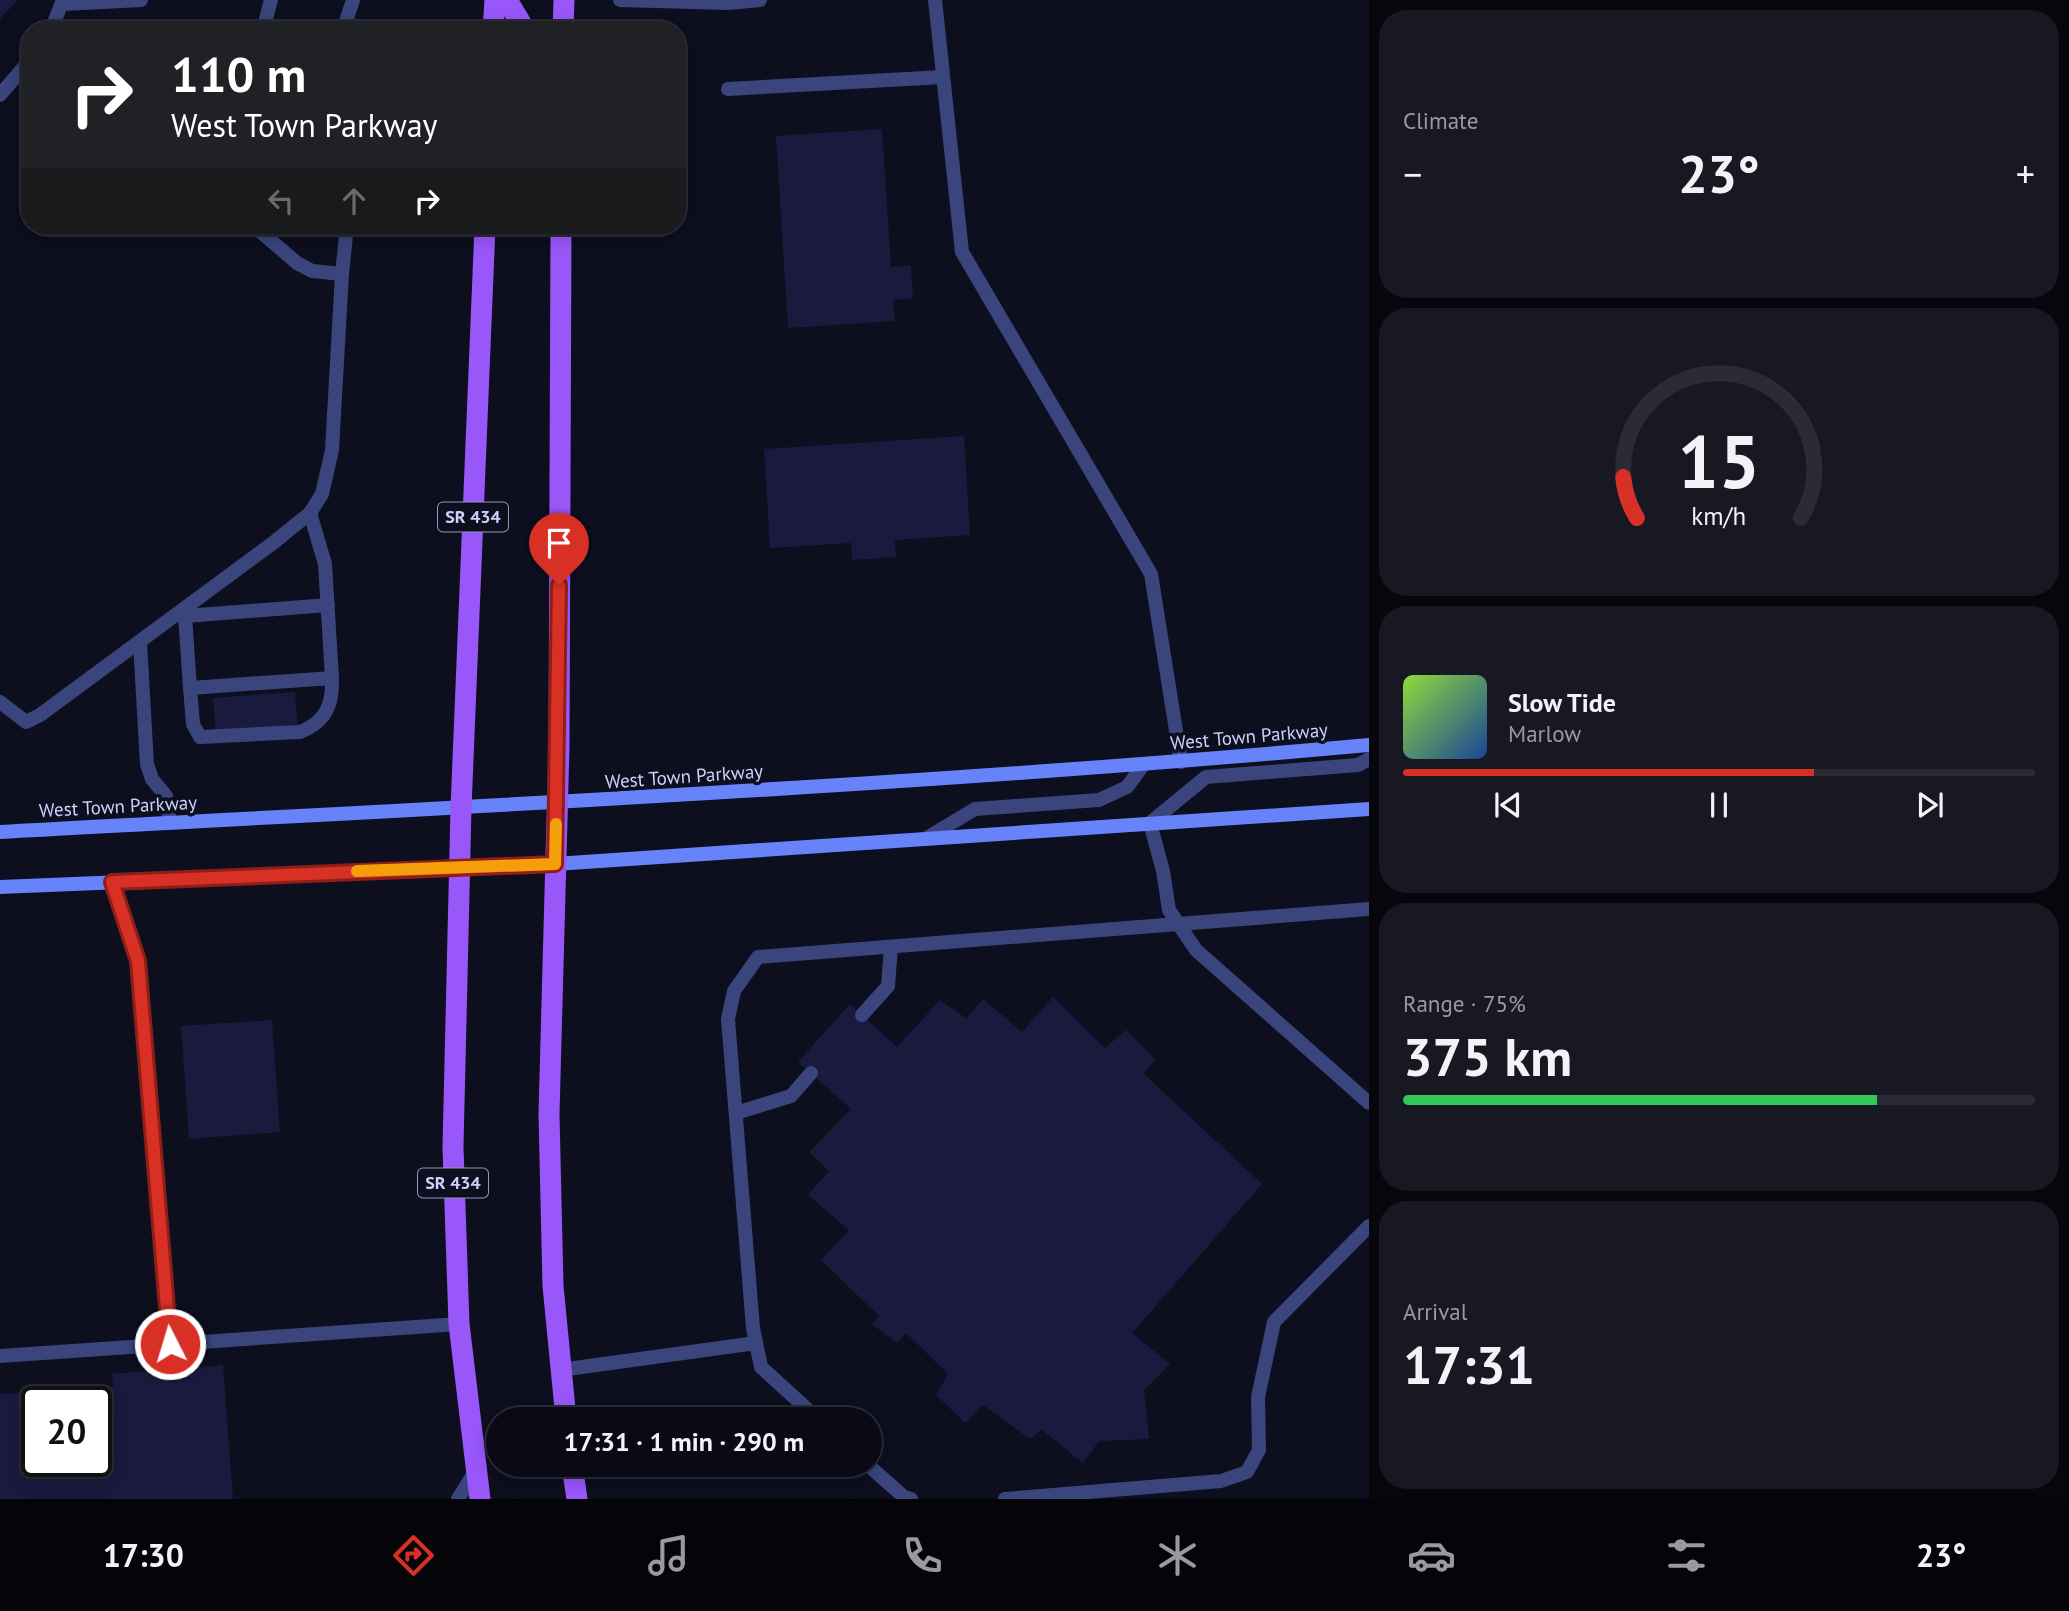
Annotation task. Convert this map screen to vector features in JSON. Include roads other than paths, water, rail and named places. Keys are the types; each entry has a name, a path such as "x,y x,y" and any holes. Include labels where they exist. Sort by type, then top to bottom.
{"main road":[{"path":"494,21 495,0"},
{"path":"507,0 520,21"},
{"path":"563,21 564,0"},
{"name":"SR 434","path":"480,1499 459,1324 453,1147 461,808 485,235"},
{"path":"561,235 556,803 549,1152 550,1227 565,1407"},
{"name":"West Town Parkway","path":"0,832 556,803 1181,762 1369,745"},
{"path":"0,887 555,864 1369,809"},
{"path":"574,1477 577,1499"}],"lane":[{"path":"55,21 63,2 141,0"},
{"path":"265,21 271,0"},
{"path":"346,21 353,0"},
{"path":"620,0 728,3 760,0"},
{"path":"935,0 962,252 1151,574 1181,762"},
{"path":"0,95 21,70"},
{"path":"728,89 943,78"},
{"path":"264,235 297,263 312,271 342,274"},
{"path":"0,702 26,722 140,643 310,513 322,494 332,450 346,235"},
{"path":"310,513 325,564 328,605 333,698 325,715 311,728 300,732 200,737 193,724 185,616 328,605"},
{"path":"140,643 147,764 152,779 166,796 170,822"},
{"path":"190,688 332,678"},
{"path":"1369,758 1358,765 1206,777 1150,823 1163,871 1169,910 1196,950 1369,1103"},
{"path":"925,839 975,809 1099,800 1127,787 1144,764"},
{"path":"112,882 138,961 170,1344"},
{"path":"805,1407 761,1367 756,1343 728,1019 734,990 758,957 1369,909"},
{"path":"862,1015 887,986 891,947"},
{"path":"736,1113 791,1096 811,1073"},
{"path":"1005,1499 1221,1481 1247,1472 1259,1450 1258,1397 1274,1322 1369,1226"},
{"path":"0,1356 459,1324"},
{"path":"560,1370 756,1343"},
{"path":"458,1499 476,1470"},
{"path":"882,1477 904,1497 911,1499"}]}
